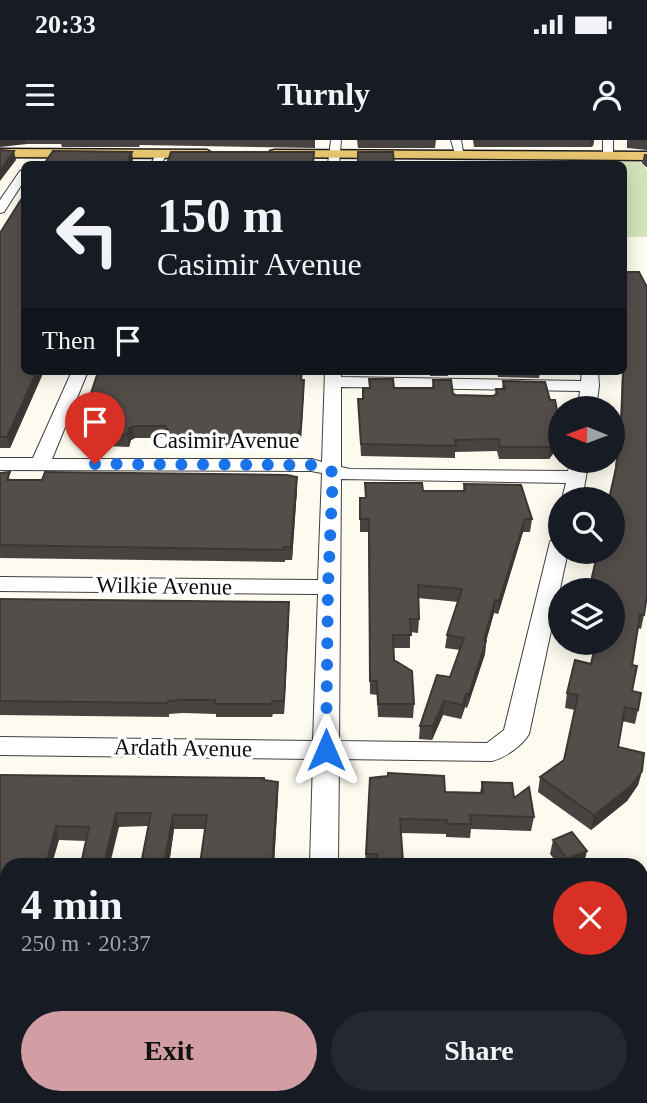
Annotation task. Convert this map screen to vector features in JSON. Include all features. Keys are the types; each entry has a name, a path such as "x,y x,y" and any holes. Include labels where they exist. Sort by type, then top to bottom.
{"main road":[{"path":"34,159 47,140"},
{"path":"0,153 34,159 159,159 228,154"},
{"path":"255,154 647,156"}],"street":[{"path":"456,140 460,155"},
{"path":"608,140 609,156"},
{"path":"0,209 5,196 21,177"},
{"path":"40,464 78,375"},
{"path":"324,858 334,377 591,379"},
{"name":"Casimir Avenue","path":"0,464 312,465 349,475 548,470"},
{"name":"Ardath Avenue","path":"0,746 492,752 516,734 555,564"},
{"name":"Wilkie Avenue","path":"0,584 328,587"}],"green space":[{"path":"627,162 642,162 647,171 647,237 627,237"}],"building":[{"path":"0,150 14,151 0,170"},
{"path":"53,151 132,152 128,161 46,161"},
{"path":"171,152 314,152 313,161 168,161"},
{"path":"358,152 393,152 394,161 358,161"},
{"path":"21,200 21,375 35,375 7,437 0,437 0,233"},
{"path":"627,272 639,272 647,287 647,595 644,615 640,614 632,665 637,666 632,691 641,693 638,710 625,707 618,747 644,753 642,771 631,786 594,815 540,777 564,760 578,695 567,693 575,660 591,664 593,655 625,655 625,578 592,578 595,564 625,564 625,487 612,487 615,473 625,473 625,396 622,396 623,375 627,375"},
{"path":"97,375 302,375 301,380 304,380 301,428 297,436 166,435 165,426 134,426 129,428 127,435 78,433"},
{"path":"369,379 393,379 394,388 434,388 433,380 451,380 453,394 493,396 497,394 496,389 505,389 503,381 545,382 549,396 548,447 500,447 499,439 455,440 456,446 361,444 358,399 363,399 363,388 370,388"},
{"path":"10,472 7,480 42,480 45,472 297,477 291,547 284,547 284,550 0,545 0,473"},
{"path":"365,483 422,483 423,491 465,491 464,484 521,485 532,519 525,519 499,601 495,600 484,640 486,641 469,694 466,694 463,705 444,701 433,726 420,726 437,675 450,677 464,638 447,635 462,589 418,585 419,619 410,619 411,635 393,635 394,660 412,671 414,704 378,704 377,681 370,681 369,519 360,519 360,498 366,498"},
{"path":"0,599 289,602 284,701 272,701 272,704 215,704 215,700 181,700 167,703 0,701"},
{"path":"388,773 444,776 445,792 483,793 482,782 512,783 514,798 529,787 534,817 470,815 471,824 448,824 447,820 400,819 403,858 377,858 377,854 366,854 370,778 388,776"},
{"path":"0,775 264,778 278,782 272,858 201,858 207,815 173,815 165,858 142,858 151,813 116,813 105,858 82,858 89,827 56,826 48,858 0,858"},
{"path":"572,832 587,851 566,858 553,840"}],"route":[{"path":"95,464 312,465 333,472 328,587 326,750"}]}
